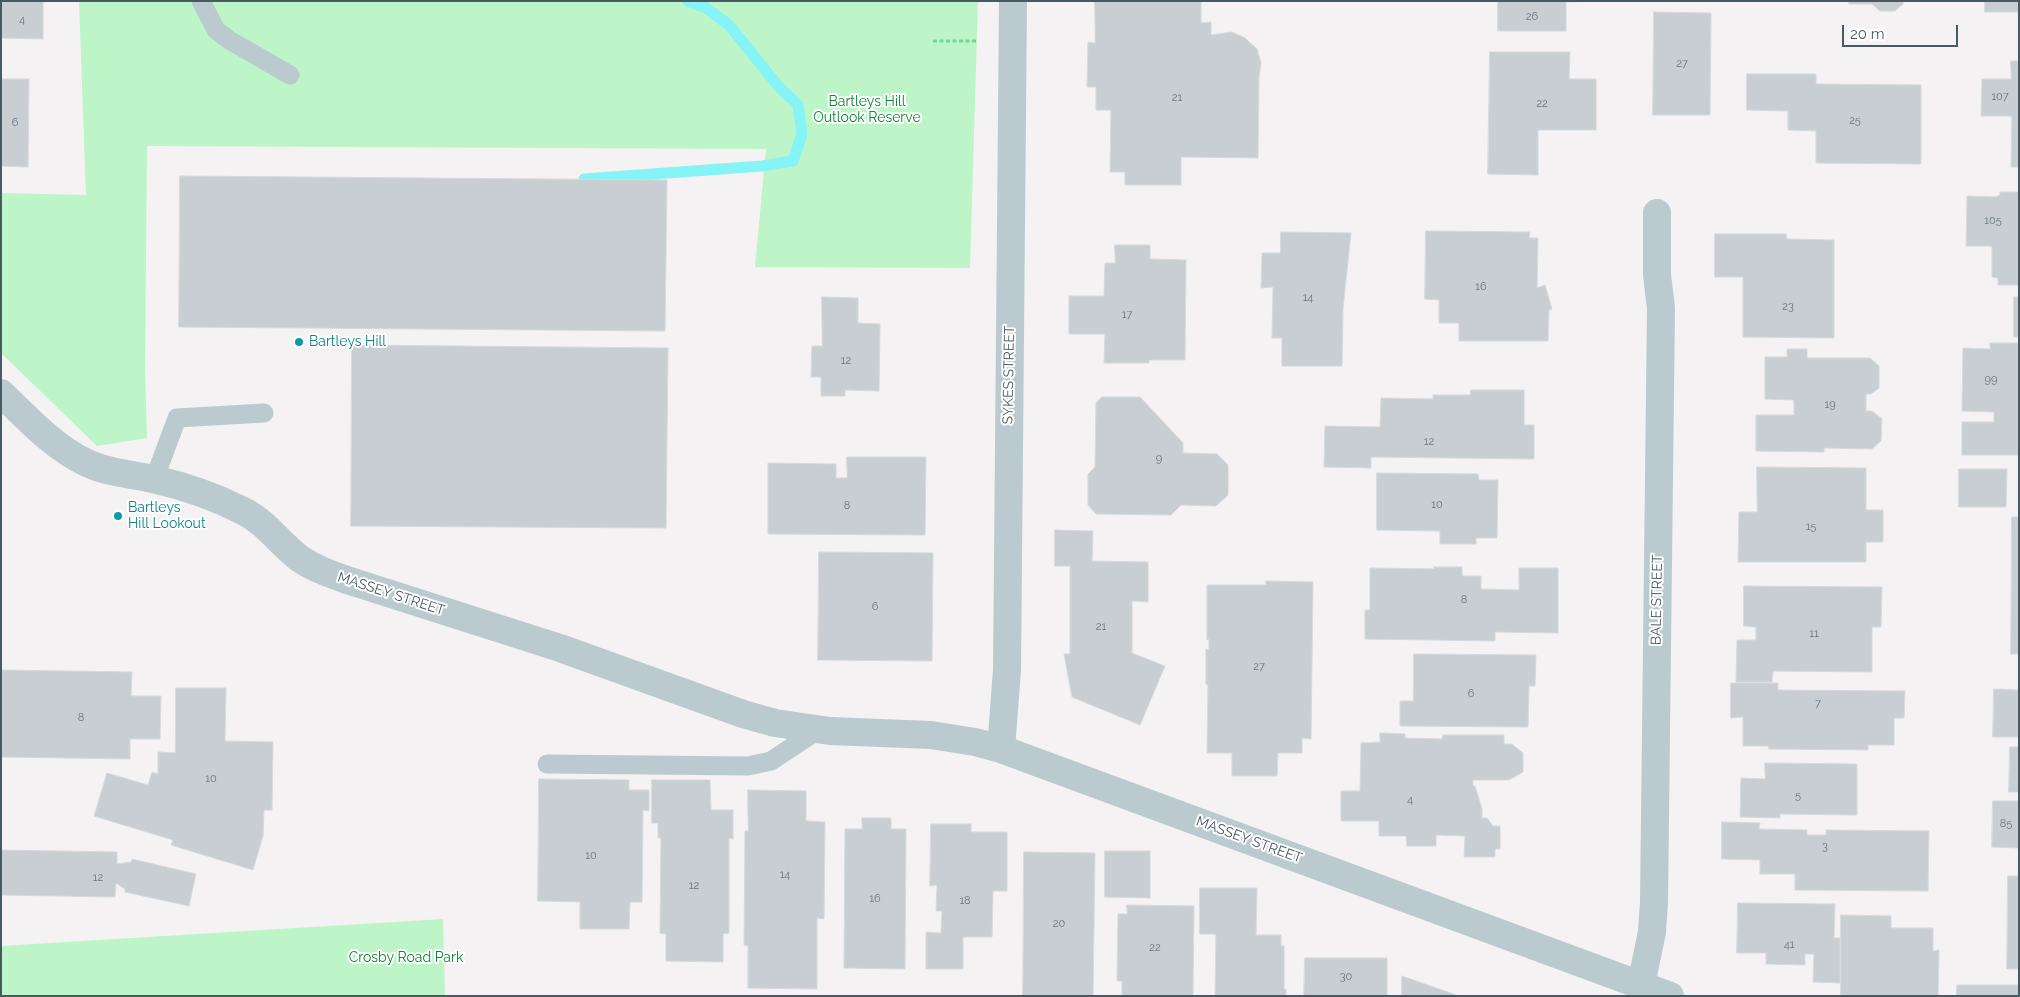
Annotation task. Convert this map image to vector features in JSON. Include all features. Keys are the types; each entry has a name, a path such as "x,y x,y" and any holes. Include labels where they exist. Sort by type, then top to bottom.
{"street":[{"name":"SYKES STREET","path":"1001,749 1007,670 1013,1"},
{"name":"BALE STREET","path":"1641,985 1652,932 1654,902 1661,308 1657,275 1657,213"},
{"name":"MASSEY STREET","path":"1,393 45,434 81,460 105,470 154,480 204,495 242,511 262,523 300,558 329,574 560,648 743,714 776,723 818,730 931,735 975,742 1001,749 1670,996"}],"lane":[{"path":"201,1 216,30 229,40 290,75"},
{"path":"154,480 177,418 264,413"},
{"path":"547,764 748,766 771,760 818,730"}],"path":[{"path":"933,41 977,41"}],"green space":[{"name":"Bartleys Hill Outlook Reserve","path":"79,1 978,1 970,268 755,267 766,149 147,146 145,369 147,438 97,446 1,353 1,193 86,195"},
{"name":"Crosby Road Park","path":"443,919 445,996 1,996 1,946"}],"building":[{"path":"1,1 43,1 43,39 1,38"},
{"path":"1095,1 1201,1 1201,23 1211,22 1211,35 1232,32 1245,38 1257,49 1261,63 1259,77 1258,158 1181,157 1181,185 1125,185 1125,172 1110,172 1111,110 1096,110 1096,87 1087,87 1088,42 1095,43"},
{"path":"1498,1 1600,1 1566,2 1566,31 1498,31"},
{"path":"1849,1 1903,1 1903,4 1895,11 1880,11 1872,4 1849,4"},
{"path":"1985,1 2019,1 2019,12 1985,12"},
{"path":"1654,12 1711,13 1710,115 1653,115"},
{"path":"1490,52 1570,52 1569,79 1596,79 1596,130 1538,130 1538,175 1488,174"},
{"path":"2011,61 2019,61 2019,167 2011,167 2012,116 1981,116 1982,79 2011,79"},
{"path":"1747,74 1816,74 1816,84 1921,85 1921,164 1816,163 1816,131 1788,130 1788,111 1747,110"},
{"path":"1,79 29,79 28,167 1,166"},
{"path":"180,176 667,180 665,331 179,327"},
{"path":"2000,192 2019,192 2019,285 1998,285 1998,278 1992,277 1992,246 1966,246 1967,196 1995,197 2000,195"},
{"path":"1426,231 1530,232 1529,238 1538,238 1537,288 1545,285 1552,309 1549,310 1548,341 1459,341 1459,323 1439,323 1439,300 1425,299"},
{"path":"1281,232 1351,233 1343,308 1342,366 1282,366 1282,338 1272,338 1273,287 1261,288 1262,253 1280,253"},
{"path":"1715,234 1786,234 1787,239 1834,240 1834,338 1743,337 1743,277 1715,277"},
{"path":"1115,245 1150,245 1150,259 1186,260 1185,360 1149,360 1149,363 1104,363 1105,334 1069,334 1069,296 1104,296 1105,263 1115,263"},
{"path":"822,297 858,298 858,323 880,324 879,391 845,390 845,396 821,396 821,377 811,377 812,346 822,346"},
{"path":"2014,297 2019,297 2019,337 2014,337"},
{"path":"1990,343 2019,343 2019,455 1962,455 1962,422 1994,422 1994,412 1962,411 1963,348 1990,349"},
{"path":"352,345 668,348 666,528 351,526"},
{"path":"1787,349 1807,349 1807,358 1870,358 1879,366 1879,388 1871,394 1866,394 1866,411 1872,411 1882,419 1881,441 1872,449 1824,448 1824,452 1756,451 1756,415 1794,415 1794,400 1765,399 1765,357 1787,357"},
{"path":"1471,390 1524,390 1524,425 1534,425 1534,459 1371,457 1371,468 1324,467 1325,426 1380,427 1381,398 1433,399 1433,395 1470,395"},
{"path":"1102,397 1140,397 1183,443 1183,453 1217,454 1228,465 1228,495 1216,506 1181,505 1171,515 1096,514 1088,505 1088,474 1095,467 1096,403"},
{"path":"847,457 926,457 925,535 768,534 768,463 836,464 836,478 847,478"},
{"path":"1757,467 1866,468 1866,510 1883,510 1883,542 1866,542 1866,562 1738,562 1739,512 1757,512"},
{"path":"1959,469 2007,469 2006,507 1959,507"},
{"path":"1377,473 1478,474 1479,480 1498,480 1497,538 1476,538 1476,544 1440,544 1440,531 1377,530"},
{"path":"2012,517 2019,517 2019,654 2011,654"},
{"path":"1055,530 1093,531 1092,561 1148,562 1148,602 1132,601 1132,653 1165,666 1140,725 1072,697 1064,654 1070,654 1070,566 1055,566"},
{"path":"819,552 933,553 932,661 818,660"},
{"path":"1434,567 1462,567 1462,576 1481,576 1481,589 1519,590 1519,568 1558,568 1558,633 1495,632 1495,641 1365,639 1365,610 1370,610 1370,568 1434,569"},
{"path":"1266,581 1313,582 1311,739 1302,738 1302,753 1278,753 1277,776 1232,776 1232,753 1207,753 1208,685 1206,684 1206,649 1209,650 1209,639 1207,640 1207,585 1266,585"},
{"path":"1744,586 1882,587 1881,627 1872,627 1872,672 1773,671 1772,682 1736,682 1737,640 1756,640 1756,627 1744,626"},
{"path":"1414,654 1536,655 1535,686 1529,686 1528,727 1400,726 1400,701 1413,701"},
{"path":"1,670 132,672 131,696 161,696 160,739 130,739 130,759 1,757"},
{"path":"1731,683 1778,683 1778,690 1905,691 1904,718 1894,718 1894,745 1868,745 1868,750 1768,749 1769,746 1743,746 1743,717 1731,718"},
{"path":"176,688 226,688 225,741 273,742 272,810 264,810 263,836 253,870 171,845 173,840 94,816 107,773 148,785 152,772 158,774 158,752 175,753"},
{"path":"1994,689 2019,690 2019,737 1993,737"},
{"path":"1380,733 1405,734 1405,738 1442,739 1443,735 1504,735 1504,744 1512,744 1523,753 1523,772 1509,780 1473,780 1473,786 1475,786 1482,809 1482,818 1487,818 1493,826 1500,826 1500,849 1495,849 1495,857 1464,857 1465,836 1436,835 1436,846 1407,846 1406,836 1379,836 1379,821 1341,821 1341,791 1360,791 1361,743 1380,742"},
{"path":"2010,747 2019,747 2019,792 2009,792"},
{"path":"1765,763 1857,764 1857,815 1780,814 1780,818 1740,817 1741,778 1765,779"},
{"path":"539,779 629,780 629,790 649,790 649,811 643,810 642,902 630,902 629,929 580,929 580,902 538,901"},
{"path":"652,780 710,780 711,810 733,810 733,839 729,838 729,933 723,934 723,962 666,961 666,934 660,933 661,838 658,838 658,823 652,823"},
{"path":"748,790 806,791 806,821 825,822 824,919 817,918 817,989 748,988 748,946 744,945 745,831 748,831"},
{"path":"1993,801 2019,801 2019,848 1992,847"},
{"path":"862,818 891,818 891,829 906,829 905,969 844,968 845,829 862,829"},
{"path":"1722,822 1760,823 1759,829 1807,830 1807,835 1826,835 1826,830 1929,831 1928,891 1795,890 1795,874 1760,874 1760,860 1722,859"},
{"path":"931,824 971,824 971,832 1007,832 1007,891 993,891 992,937 963,937 963,969 926,969 926,932 941,933 942,911 936,911 937,885 930,886"},
{"path":"1,850 117,852 117,864 131,862 132,859 196,874 189,906 125,892 125,889 116,883 115,897 1,895"},
{"path":"1105,851 1150,851 1150,898 1105,897"},
{"path":"1024,852 1095,853 1093,996 1023,996"},
{"path":"2008,876 2019,876 2019,969 2007,969"},
{"path":"1200,888 1257,888 1256,935 1281,935 1281,946 1284,946 1284,989 1286,989 1286,996 1215,996 1216,934 1200,934"},
{"path":"1738,903 1835,904 1834,938 1840,938 1840,983 1813,982 1814,954 1805,954 1805,965 1766,964 1766,953 1737,953"},
{"path":"1127,905 1194,906 1193,996 1122,996 1122,981 1117,981 1118,914 1127,914"},
{"path":"1841,915 1891,916 1891,928 1933,928 1933,951 1939,950 1938,996 1841,996"},
{"path":"1305,958 1387,958 1387,996 1304,996"},
{"path":"1402,976 1459,996 1402,996"},
{"path":"1957,985 2019,985 2019,996 1957,996"}],"waterway":[{"path":"584,179 762,166 793,161 802,134 798,105 779,87 729,25 706,8 688,1"}],"place":[{"name":"Bartleys Hill","path":"299,342"},
{"name":"Bartleys Hill Lookout","path":"118,516"}]}
